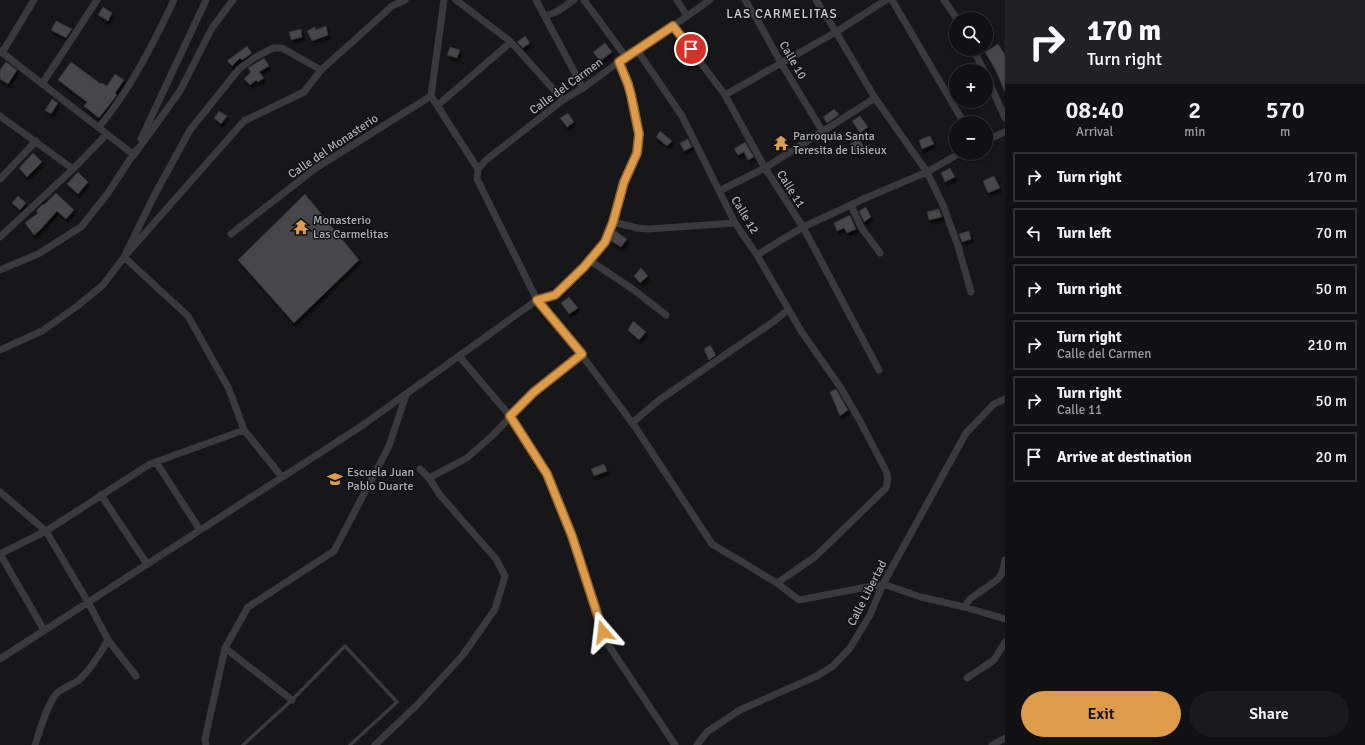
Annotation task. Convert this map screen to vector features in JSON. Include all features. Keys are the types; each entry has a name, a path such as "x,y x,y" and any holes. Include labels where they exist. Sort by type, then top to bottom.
{"street":[{"path":"34,0 1,52 134,155"},
{"path":"42,84 97,0"},
{"path":"99,127 120,101 162,26 174,0"},
{"path":"134,155 206,0"},
{"path":"0,270 38,254 81,227 108,193 180,91 212,28 233,0"},
{"path":"0,350 42,331 76,307 103,285 124,257 244,121 304,92 321,70 392,6 405,0"},
{"path":"444,0 431,96 478,169 477,179 537,300 582,354 632,423 712,544 777,583 798,600 883,584 921,597 964,607 1005,619"},
{"path":"456,0 510,42 563,100"},
{"path":"536,0 583,88"},
{"path":"545,16 556,12 574,0"},
{"path":"584,0 626,57"},
{"path":"677,0 687,16"},
{"name":"Calle del Carmen","path":"478,169 486,160 563,100 583,88 710,0"},
{"name":"Calle 10","path":"745,0 823,132"},
{"path":"816,0 875,98 927,172 943,205 958,246 970,292"},
{"path":"725,96 836,32 886,0"},
{"path":"892,0 960,116"},
{"path":"944,0 952,12"},
{"name":"Calle 11","path":"673,26 725,96 765,168 803,228 879,370"},
{"path":"438,105 510,42"},
{"path":"124,257 154,196 190,130 239,69 254,58 273,48 282,48 321,70"},
{"name":"Calle 12","path":"637,50 682,116 735,224 757,255 788,310 841,388 886,471 888,479 886,488 816,556 777,583"},
{"path":"0,659 360,427 537,300 555,295 605,242 613,222 624,182 637,153 639,134 632,98 619,62"},
{"path":"993,91 1005,118"},
{"name":"Calle del Monasterio","path":"231,234 316,168 431,96"},
{"path":"719,191 765,168 875,98"},
{"path":"1,118 36,141 73,169"},
{"path":"993,137 1005,132"},
{"path":"0,237 73,169 107,134"},
{"path":"0,179 36,141"},
{"path":"757,255 803,228 851,205 927,172 949,159"},
{"path":"851,205 862,227 880,253"},
{"path":"613,222 637,228 649,229 735,224"},
{"path":"124,257 188,316 229,389 244,430 282,477"},
{"path":"589,260 634,290 666,315"},
{"path":"632,423 659,400 773,322 788,310"},
{"path":"430,478 467,458 493,435 534,392 582,354"},
{"path":"459,356 510,416 547,474 572,536 607,643 675,745"},
{"path":"200,745 206,742 225,648 248,607 334,551 389,446 406,395"},
{"name":"Calle Libertad","path":"698,745 707,732 740,710 817,676 833,666 850,648 870,615 883,584 966,433 994,404 1005,399"},
{"path":"44,630 0,554 46,531 150,464 244,430"},
{"path":"156,462 200,530"},
{"path":"375,745 417,706 463,655 495,608 504,576 496,559 440,495 430,478 420,469"},
{"path":"0,492 46,531 88,602 108,640 136,676"},
{"path":"102,496 147,564"},
{"path":"964,607 970,599 998,579 1002,573 1005,560"},
{"path":"35,745 44,718 57,693 71,686 80,679 99,656 108,640"},
{"path":"968,678 994,660 1005,642"},
{"path":"225,648 292,700"},
{"path":"992,745 1005,738"}],"lane":[{"path":"243,745 292,700 345,646 398,702 350,745"}],"building":[{"path":"103,7 112,13 108,21 98,15"},
{"path":"56,21 72,29 66,38 51,30"},
{"path":"326,26 328,35 312,41 307,31 315,27 316,30"},
{"path":"301,29 302,37 291,40 289,32"},
{"path":"525,36 530,43 523,48 517,42"},
{"path":"605,43 612,52 600,61 593,52"},
{"path":"998,44 1005,55 1005,92 993,64 987,56 993,56 993,47"},
{"path":"247,46 252,53 242,60 240,58 232,66 227,61"},
{"path":"450,47 460,50 457,58 447,55"},
{"path":"264,58 269,66 259,72 264,78 258,82 256,80 250,85 244,79 251,72 248,68"},
{"path":"6,62 17,70 8,84 0,79 0,70"},
{"path":"71,62 101,84 102,83 107,86 115,74 124,80 115,93 117,95 99,118 84,106 87,102 58,80"},
{"path":"52,99 58,103 51,114 45,110"},
{"path":"834,109 839,115 827,123 823,117"},
{"path":"219,111 227,116 221,124 214,118"},
{"path":"568,113 574,122 567,127 560,118"},
{"path":"860,116 868,127 860,133 852,121"},
{"path":"660,131 672,141 667,146 656,137"},
{"path":"930,136 934,144 922,149 919,140"},
{"path":"688,139 692,147 684,151 680,143"},
{"path":"859,139 865,149 856,154 850,144"},
{"path":"745,142 754,157 748,160 744,152 738,155 734,149"},
{"path":"33,153 42,162 27,177 19,168"},
{"path":"950,168 955,177 945,182 941,173"},
{"path":"78,172 88,182 78,194 67,184"},
{"path":"994,176 1000,188 988,193 983,181"},
{"path":"56,193 74,210 66,219 57,211 34,235 25,223 38,213 36,211"},
{"name":"Monasterio Las Carmelitas","path":"305,194 359,260 294,323 238,260"},
{"path":"18,196 26,203 20,210 12,203"},
{"path":"866,207 871,217 864,222 859,211"},
{"path":"939,209 942,217 929,220 927,212"},
{"path":"850,215 856,229 847,233 844,228 837,231 834,223"},
{"path":"615,231 627,239 621,247 611,241"},
{"path":"969,231 971,239 962,242 959,234"},
{"path":"641,268 648,276 640,283 634,276"},
{"path":"569,297 578,308 569,314 561,303"},
{"path":"633,321 646,332 639,340 628,330"},
{"path":"710,345 716,355 709,360 704,349"},
{"path":"836,389 848,410 840,416 830,392"},
{"path":"604,464 607,471 594,476 591,469"}],"place":[{"name":"Parroquia Santa Teresita de Lisieux","path":"781,143"},
{"name":"Monasterio Las Carmelitas","path":"301,227"},
{"name":"Escuela Juan Pablo Duarte","path":"335,479"}],"district":[{"name":"LAS CARMELITAS","path":"782,13"}],"route":[{"path":"603,632 572,536 547,474 510,416 534,392 582,354 537,300 555,295 584,267 605,242 613,222 624,182 637,153 639,134 634,106 628,84 619,62 673,26 691,49"}]}
